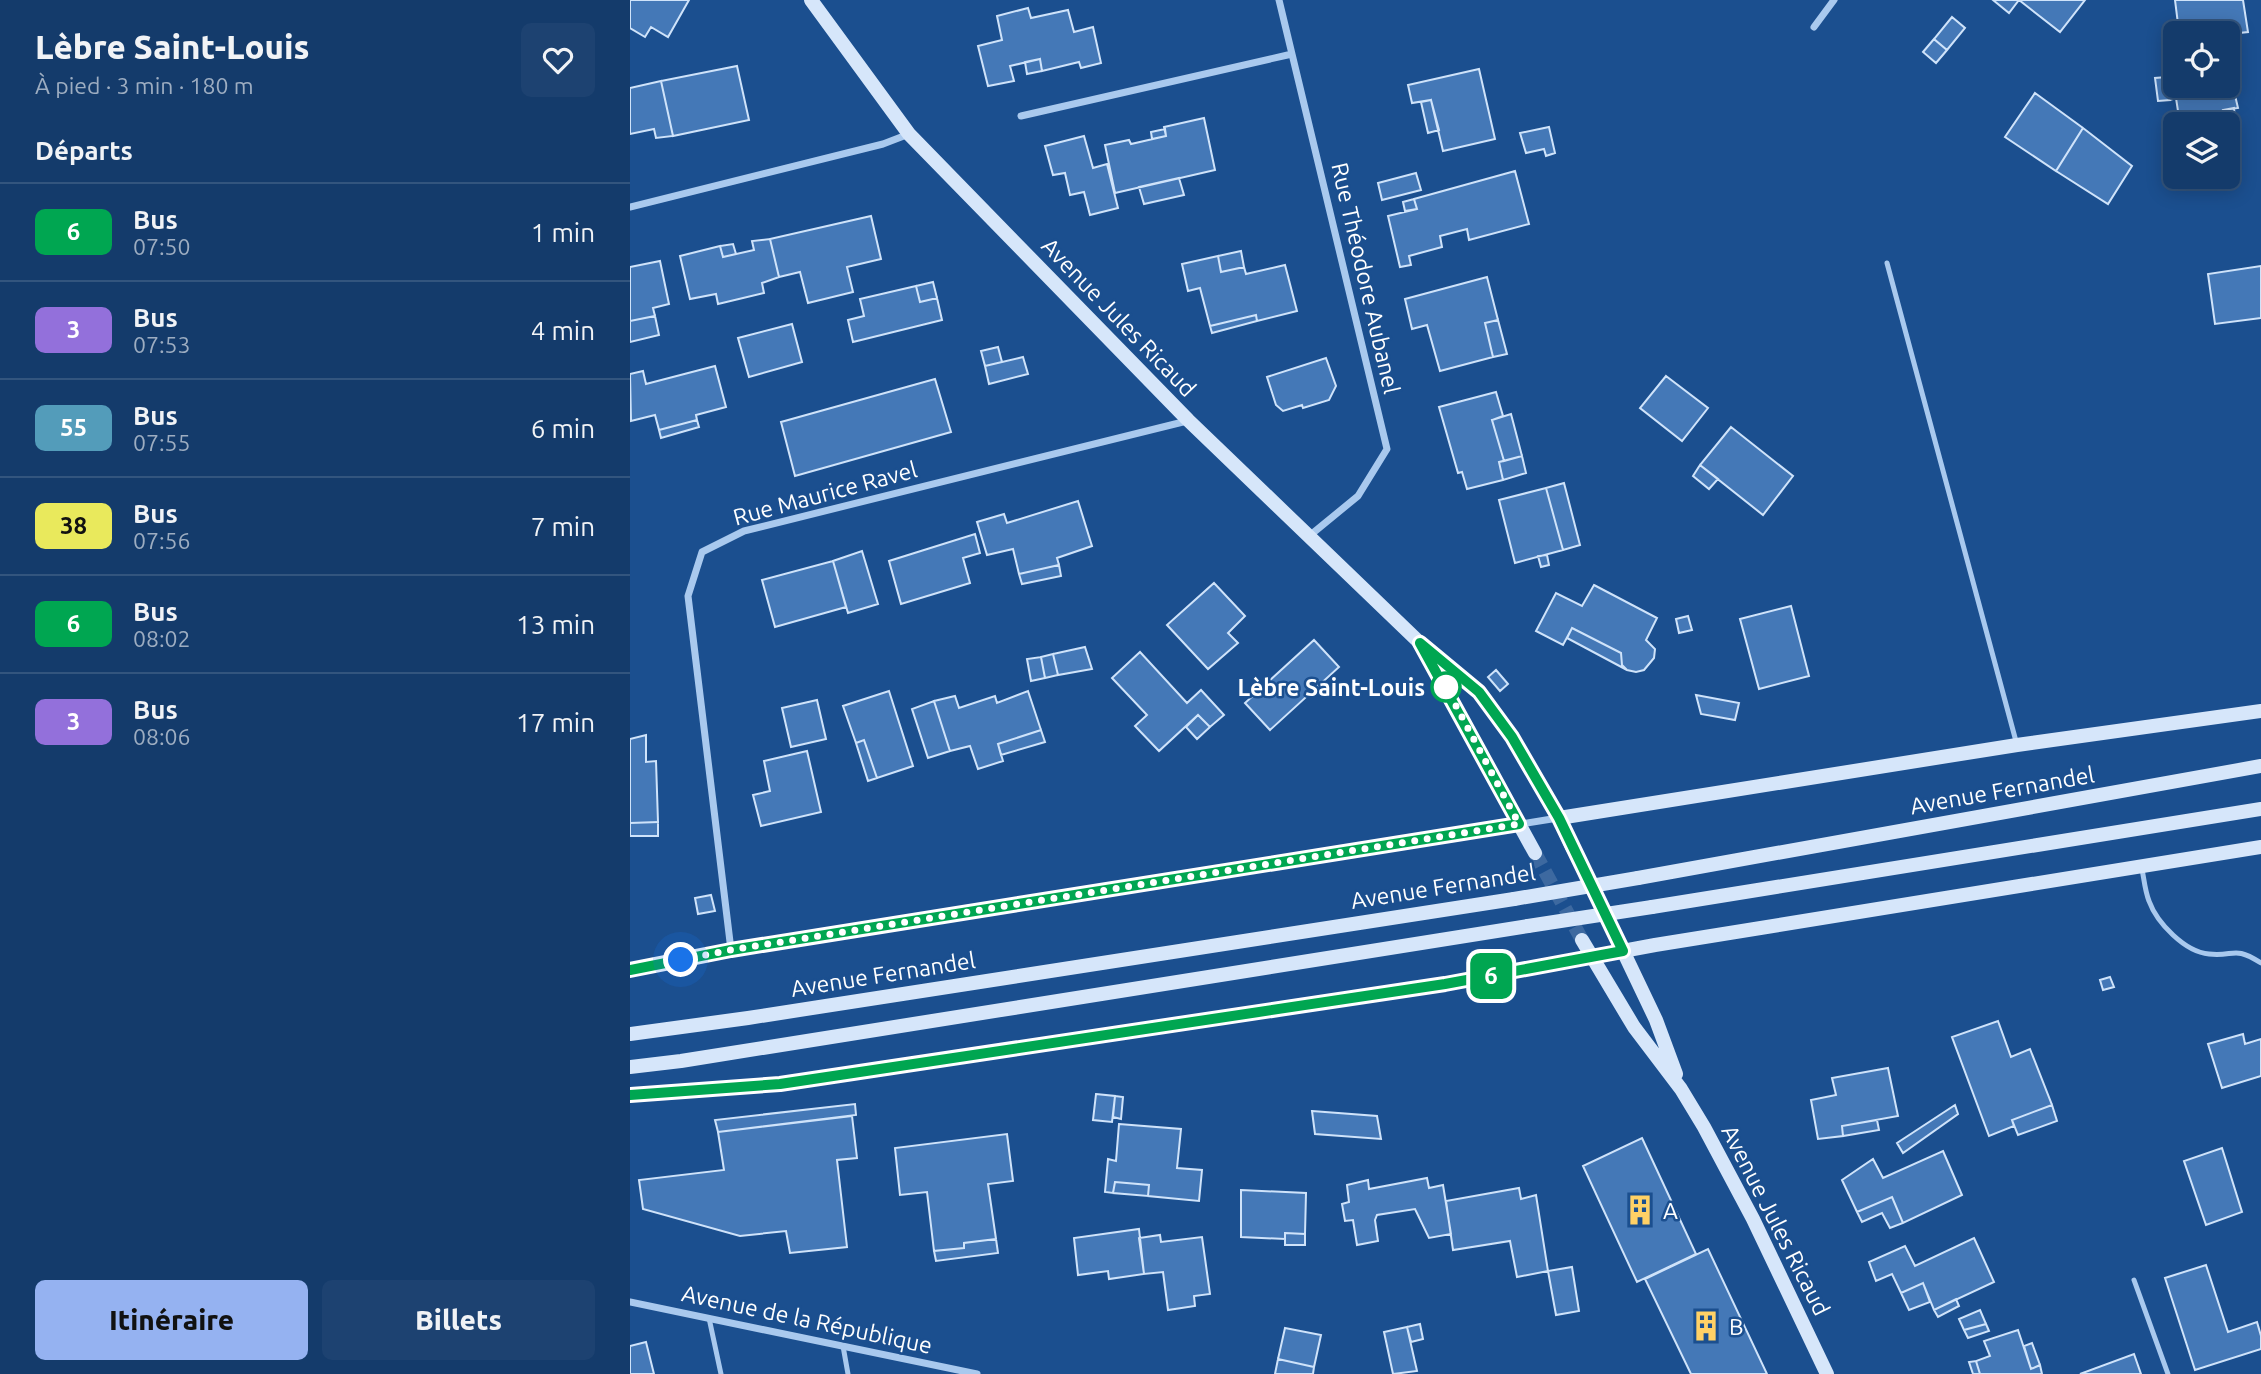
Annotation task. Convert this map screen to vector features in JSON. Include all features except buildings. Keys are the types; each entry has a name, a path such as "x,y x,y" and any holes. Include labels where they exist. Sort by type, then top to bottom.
{"main road":[{"name":"Avenue Jules Ricaud","path":"811,0 909,134 1188,420 1420,643 1479,692 1512,737 1559,818 1572,847"},
{"name":"Avenue Jules Ricaud","path":"1420,643 1535,853"},
{"path":"1559,818 2017,745 2261,711"},
{"name":"Avenue Fernandel","path":"630,1034 1514,899 2261,766"},
{"path":"630,1067 695,1059 2261,809"},
{"path":"630,1096 780,1084 1445,984 1623,951 2261,847"},
{"name":"Avenue Jules Ricaud","path":"1615,934 1656,1020 1681,1089"},
{"name":"Avenue Jules Ricaud","path":"1582,940 1634,1027 1681,1089 1753,1219 1827,1374"}],"street":[{"name":"Rue Théodore Aubanel","path":"1279,0 1387,449 1358,496 1308,537"},
{"path":"1814,27 1834,0"},
{"path":"1021,116 1292,54"},
{"path":"630,207 883,144 909,134"},
{"name":"Rue Maurice Ravel","path":"731,950 688,596 702,552 744,531 1188,420"},
{"path":"630,970 731,950 1559,818"},
{"name":"Avenue de la République","path":"630,1302 977,1374"}],"lane":[{"path":"1887,264 2017,745"},
{"path":"2141,866 2149,901 2159,919 2189,948 2212,955 2235,951 2261,963"},
{"path":"2134,1280 2168,1374"},
{"path":"709,1318 721,1374"},
{"path":"843,1346 848,1374"}],"tunnel":[{"path":"1572,847 1615,934"},
{"path":"1535,853 1582,940"}],"bus line":[{"name":"6","path":"630,970 731,950 1519,824 1420,643 1479,692 1512,737 1559,818 1623,951 1445,984 780,1084 630,1095"}],"place":[{"name":"Lèbre Saint-Louis","path":"1446,687"},
{"name":"A","path":"1640,1210"},
{"name":"B","path":"1706,1326"}],"route":[{"path":"681,960 1519,824 1446,687"}]}
